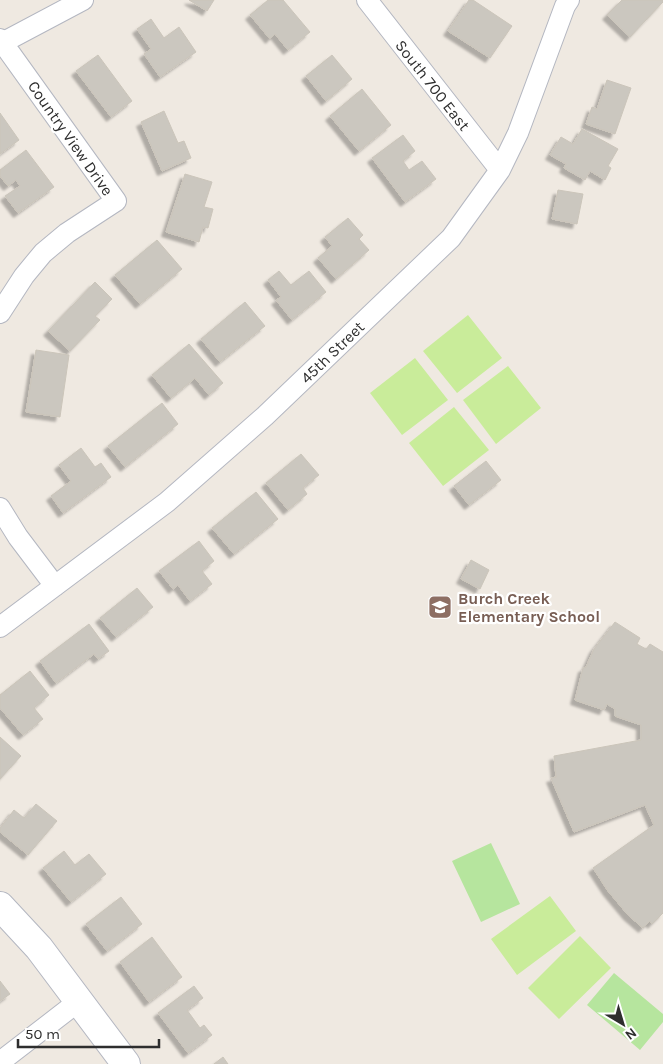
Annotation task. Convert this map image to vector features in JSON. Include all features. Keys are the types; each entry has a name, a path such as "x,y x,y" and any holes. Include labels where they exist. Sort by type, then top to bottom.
{"street":[{"path":"1,42 83,0"},
{"name":"South 700 East","path":"367,0 500,170"},
{"name":"45th Street","path":"0,627 167,502 265,416 451,238 500,170 518,133 569,0"},
{"name":"Country View Drive","path":"0,313 24,276 43,253 67,233 116,202 1,42"},
{"path":"0,508 18,537 55,586"},
{"path":"0,906 39,948 126,1064"},
{"path":"0,1062 79,1001"}],"green space":[{"path":"468,315 502,358 457,393 423,351"},
{"path":"415,358 448,400 402,435 370,393"},
{"path":"508,366 541,408 496,444 463,400"},
{"path":"454,407 489,450 443,486 409,443"},
{"path":"491,843 520,904 481,922 452,861"},
{"path":"550,896 576,931 517,975 491,939"},
{"path":"580,936 611,968 559,1019 528,988"},
{"path":"614,973 663,1014 663,1022 640,1050 587,1005"}],"building":[{"path":"189,0 214,0 207,11"},
{"path":"268,0 283,0 310,32 288,50 275,34 270,39 250,15"},
{"path":"469,0 473,0 512,26 490,58 448,31"},
{"path":"622,0 663,0 663,2 630,37 607,15"},
{"path":"151,19 164,38 179,27 196,52 160,77 144,54 151,49 137,29"},
{"path":"98,55 132,101 111,117 76,71"},
{"path":"332,55 352,79 326,101 306,76"},
{"path":"607,80 631,88 615,134 586,124 592,107 597,109"},
{"path":"362,89 391,125 359,151 330,116"},
{"path":"164,111 178,143 184,141 191,158 162,171 141,122"},
{"path":"0,113 19,140 0,154"},
{"path":"582,129 618,149 608,166 611,168 605,180 590,171 585,180 564,168 566,164 550,155 561,137 573,144"},
{"path":"403,135 415,151 403,161 409,170 422,161 436,179 405,202 372,158"},
{"path":"26,150 54,187 18,213 5,196 20,186 16,180 8,186 0,176 0,170"},
{"path":"185,174 212,182 204,207 213,209 208,228 203,227 199,242 166,232"},
{"path":"558,190 583,194 577,224 552,219"},
{"path":"348,218 363,235 359,239 369,250 336,279 318,258 332,246 325,237"},
{"path":"157,240 182,269 140,304 115,275"},
{"path":"279,271 291,285 309,271 326,292 292,320 276,300 281,297 268,280"},
{"path":"95,282 112,299 95,316 100,320 70,351 48,331"},
{"path":"245,302 265,326 220,362 201,339"},
{"path":"189,344 223,383 209,395 195,378 171,398 152,375"},
{"path":"36,350 69,355 60,417 26,412"},
{"path":"162,403 178,424 125,467 108,446"},
{"path":"81,448 95,467 101,463 111,477 63,513 51,496 71,481 59,465"},
{"path":"301,454 319,475 303,488 307,494 288,510 266,483"},
{"path":"486,461 501,480 469,505 454,486"},
{"path":"256,492 278,519 234,554 212,528"},
{"path":"199,541 214,561 202,571 212,584 190,601 178,585 173,589 159,571"},
{"path":"471,560 489,570 480,589 461,579"},
{"path":"137,588 153,607 116,637 100,618"},
{"name":"Burch Creek Elementary School","path":"615,622 640,638 637,644 646,649 650,644 663,652 663,913 652,924 650,921 643,928 628,915 608,891 593,868 654,825 645,805 574,832 551,778 556,777 554,756 641,740 641,725 615,716 615,709 607,704 604,710 575,700 583,668 586,667 594,649"},
{"path":"89,624 109,651 98,659 94,654 56,683 40,661"},
{"path":"30,671 49,695 34,708 43,719 23,735 0,708 0,695"},
{"path":"0,737 21,756 0,779"},
{"path":"36,804 57,821 28,855 0,832 0,828 14,810 24,818"},
{"path":"64,851 75,865 89,854 106,874 71,902 43,868"},
{"path":"121,897 142,924 107,951 86,924"},
{"path":"152,937 182,977 149,1002 120,962"},
{"path":"0,981 10,994 0,1001"},
{"path":"194,986 203,998 187,1010 200,1028 204,1025 212,1035 188,1053 158,1013"},
{"path":"223,1057 228,1064 214,1064"}],"place":[{"name":"Burch Creek Elementary School","path":"440,607"}]}
